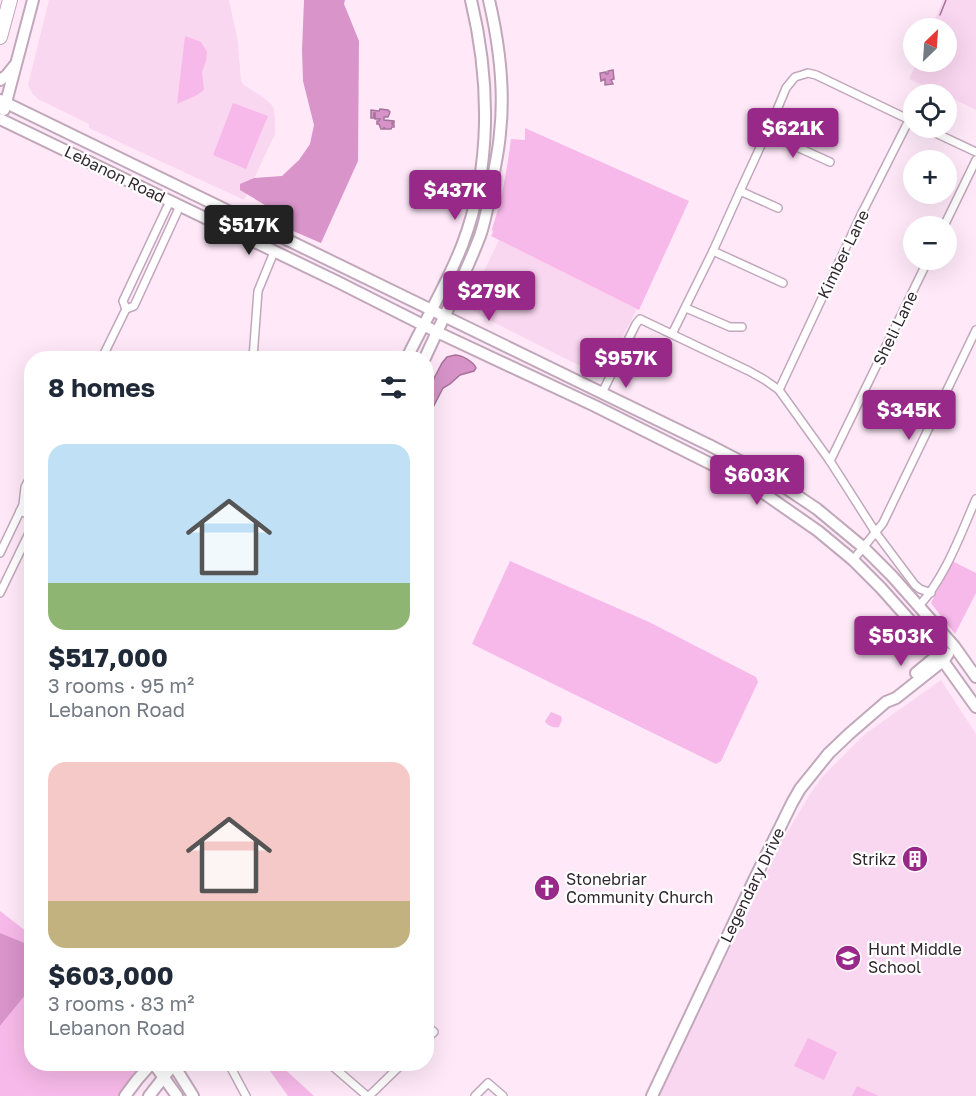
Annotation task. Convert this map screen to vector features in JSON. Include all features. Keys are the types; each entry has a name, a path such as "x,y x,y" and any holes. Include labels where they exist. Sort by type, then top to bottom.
{"highway":[{"path":"0,37 10,0"}],"main road":[{"path":"1,122 3,102 17,62 33,0"},
{"path":"410,351 454,263 468,228 478,185 485,128 482,57 471,2 483,0"},
{"path":"428,351 468,266 482,230 490,196 501,130 501,81 498,47 489,0"},
{"path":"0,80 17,62"},
{"name":"Lebanon Road","path":"3,102 282,236 765,474 817,509 864,548 954,646 976,677"},
{"name":"Lebanon Road","path":"1,122 595,406 762,492 818,531 853,560 941,657 976,707"},
{"path":"485,128 501,130"},
{"path":"175,204 183,189"},
{"path":"274,252 282,236"},
{"path":"595,406 602,393"},
{"name":"Legendary Drive","path":"652,1096 756,876 800,789 829,753 849,734 889,700 896,698 954,646"},
{"path":"125,1096 146,1071"},
{"path":"159,1071 177,1095"},
{"path":"149,1096 168,1071"},
{"path":"177,1071 193,1096"},
{"path":"156,1096 164,1092 177,1095"}],"street":[{"path":"672,334 713,251 786,88 795,77 808,73 903,117"},
{"path":"766,133 830,162"},
{"name":"Kimber Lane","path":"779,390 860,217 903,136"},
{"path":"946,138 976,152"},
{"path":"949,216 976,160"},
{"path":"740,190 778,208"},
{"path":"126,309 123,301 175,204"},
{"path":"105,351 126,309 134,306 175,204"},
{"path":"713,251 783,283"},
{"path":"253,351 258,291 274,252"},
{"name":"Sheli Lane","path":"830,461 923,270"},
{"path":"686,308 730,327 742,327"},
{"path":"602,393 640,319 749,371 779,390 830,461 876,533 915,585 920,590 931,593"},
{"path":"853,560 883,523 976,330"},
{"path":"0,553 23,504 24,497"},
{"path":"919,606 931,593 976,499"},
{"path":"20,511 24,513"},
{"path":"0,593 24,544"},
{"path":"234,1071 246,1096"},
{"path":"338,1071 368,1096 395,1071"},
{"path":"475,1096 488,1083 503,1096"}],"shaded area":[{"path":"49,0 229,0 238,42 241,81 271,104 275,119 275,134 244,200 89,128 89,124 38,99 32,93 28,85"},
{"path":"304,0 345,0 344,4 359,41 358,161 321,243 270,221 270,208 240,190 240,184 254,178 282,176 299,160 310,144 314,125 303,81"},
{"path":"943,0 976,0 976,110 957,101 957,84 920,84 909,79 912,72 957,72 957,18 935,18"},
{"path":"185,36 201,42 207,52 202,72 204,90 177,104"},
{"path":"613,70 614,79 611,80 613,84 605,85 605,79 601,81 600,73 608,74 608,71"},
{"path":"233,103 268,116 246,169 213,155"},
{"path":"380,109 390,112 384,120 394,121 392,124 394,127 391,129 384,127 381,129 377,124 380,119 375,119 375,113 374,118 371,118 371,110 379,111"},
{"path":"525,128 689,201 639,310 491,236 504,185 511,139 525,140"},
{"path":"499,240 637,309 602,377 473,311 472,306 480,291 475,289"},
{"path":"460,356 476,368 474,371 460,375 443,388 434,405 434,378 447,357"},
{"path":"510,561 649,622 756,677 758,682 721,761 716,764 472,644"},
{"path":"952,561 976,573 976,593 955,634 931,603"},
{"name":"Hunt Middle School","path":"941,680 976,734 976,1096 659,1096 783,839 810,794 822,777 865,734"},
{"path":"551,712 561,716 559,727 551,726 545,721"},
{"path":"0,911 24,930 24,943 0,933"},
{"path":"0,933 24,943 24,997 0,1026"},
{"path":"24,997 24,1071 140,1071 120,1096 0,1096 0,1026"},
{"path":"808,1038 837,1052 824,1080 794,1066"},
{"path":"270,1071 287,1071 314,1096 288,1096"},
{"path":"857,1086 879,1096 852,1096"}],"waterway":[{"path":"940,15 946,0"}],"place":[{"name":"Strikz","path":"915,859"},
{"name":"Stonebriar Community Church","path":"547,888"},
{"name":"Hunt Middle School","path":"848,958"}]}
